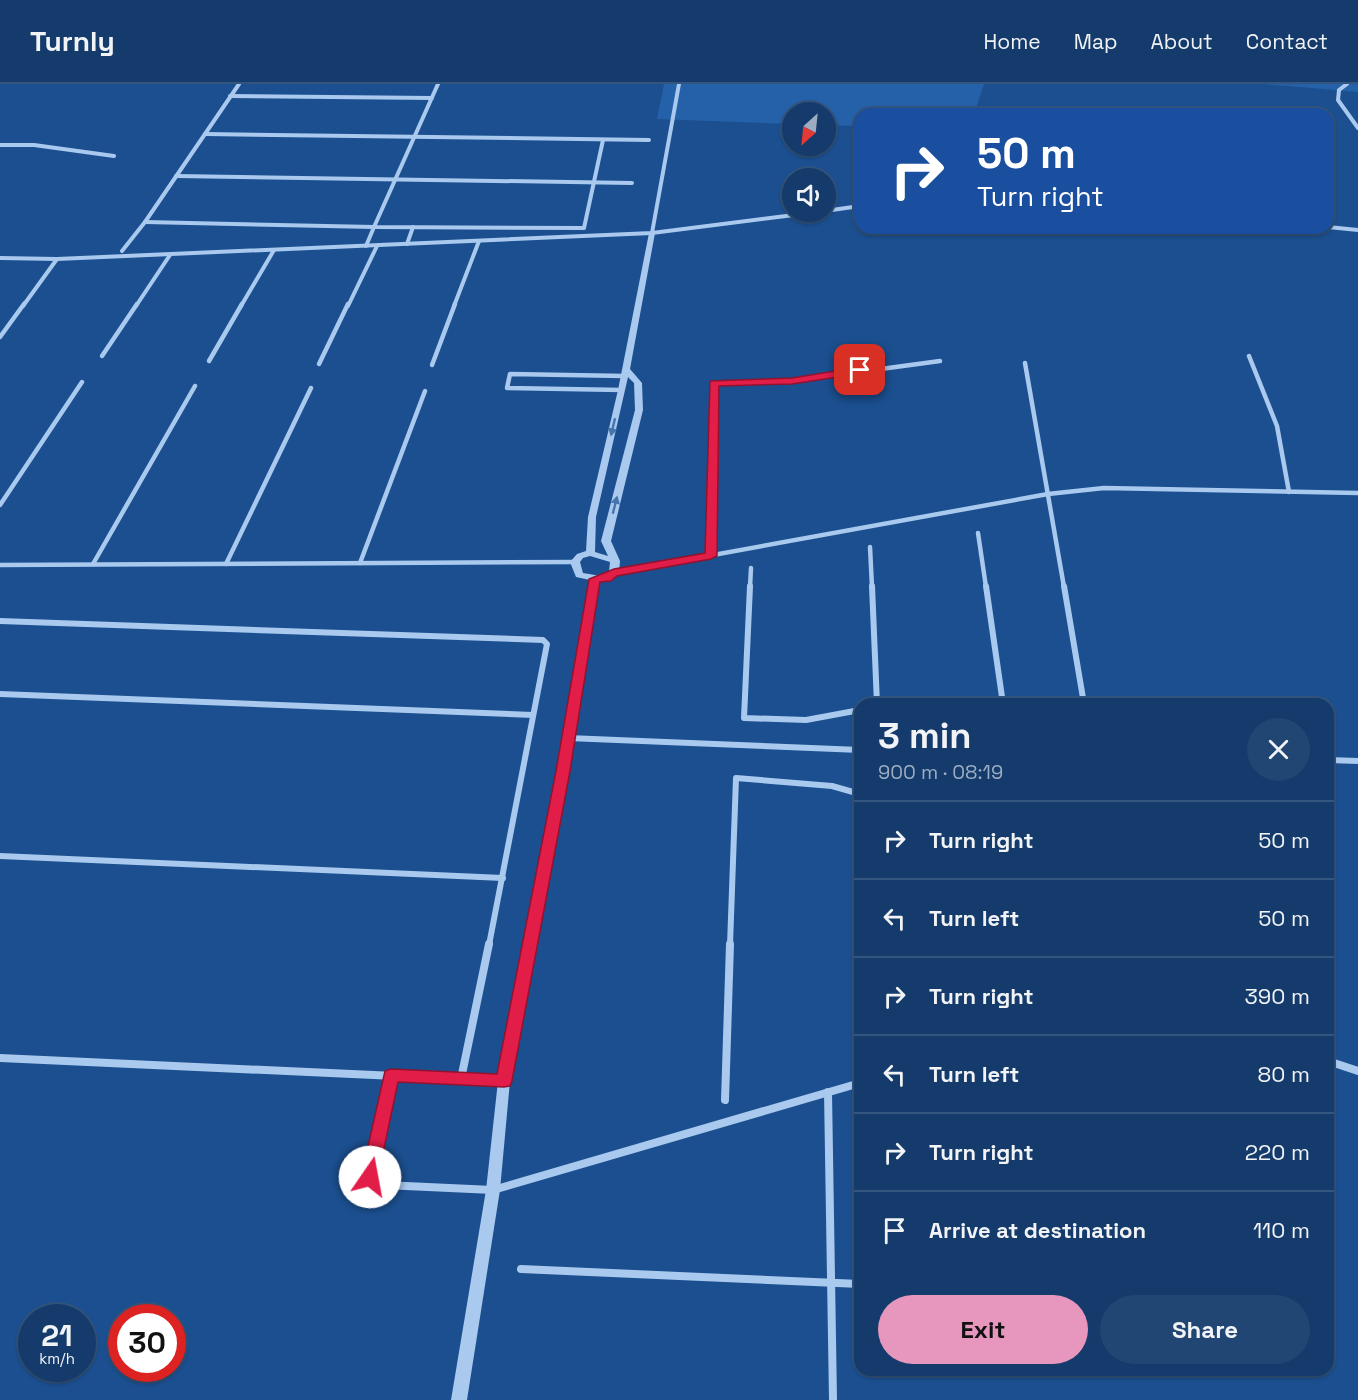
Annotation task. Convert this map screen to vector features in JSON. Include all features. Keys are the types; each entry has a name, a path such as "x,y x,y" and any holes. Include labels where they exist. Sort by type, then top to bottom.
{"street":[{"path":"122,251 145,222 239,84"},
{"path":"366,246 438,84"},
{"path":"590,554 592,516 622,390 679,84"},
{"path":"1347,84 1339,90 1338,100 1358,128"},
{"path":"230,96 432,98"},
{"path":"205,134 649,140"},
{"path":"145,222 374,227 584,228 603,140"},
{"path":"0,146 34,145 114,156"},
{"path":"176,176 632,183"},
{"path":"836,209 854,207"},
{"path":"0,258 57,259 170,255 652,233 782,217"},
{"path":"407,244 413,227"},
{"path":"1334,228 1358,230"},
{"path":"432,365 479,241"},
{"path":"319,364 377,246"},
{"path":"209,361 274,250"},
{"path":"102,356 170,255"},
{"path":"0,337 57,259"},
{"path":"1249,356 1277,426 1289,492"},
{"path":"711,556 714,383 792,381 940,361"},
{"path":"1025,363 1083,698"},
{"path":"614,573 615,561 606,540 639,410 638,383 625,373 510,374 507,388 622,390"},
{"path":"584,389 587,375"},
{"path":"0,505 82,382"},
{"path":"93,564 195,386"},
{"path":"226,564 311,388"},
{"path":"360,563 425,391"},
{"path":"575,562 579,575 595,579 607,578 614,573 1048,494 1104,488 1358,494"},
{"path":"978,533 1002,698"},
{"path":"870,547 877,698"},
{"path":"0,565 575,562 580,556 590,554 615,561"},
{"path":"751,568 744,718 806,720 854,711"},
{"path":"459,1400 493,1190 504,1081 595,579"},
{"path":"0,621 543,640 548,646 461,1079"},
{"path":"0,694 533,715"},
{"path":"568,738 854,750"},
{"path":"1334,760 1358,761"},
{"path":"725,1100 736,778 832,786 854,792"},
{"path":"0,856 503,878"},
{"path":"0,1058 504,1081"},
{"path":"1334,1063 1358,1071"},
{"path":"391,1076 370,1177 375,1182 384,1185 493,1190 854,1085"},
{"path":"828,1092 833,1400"},
{"path":"521,1269 854,1284"}],"shaded area":[{"path":"664,84 984,84 976,108 854,108 854,126 836,125 836,102 782,102 782,124 657,119"},
{"path":"1263,84 1358,84 1358,92"}],"route":[{"path":"370,1177 391,1076 504,1081 563,771 595,579 607,578 614,573 711,556 714,383 792,381 860,370"}]}
